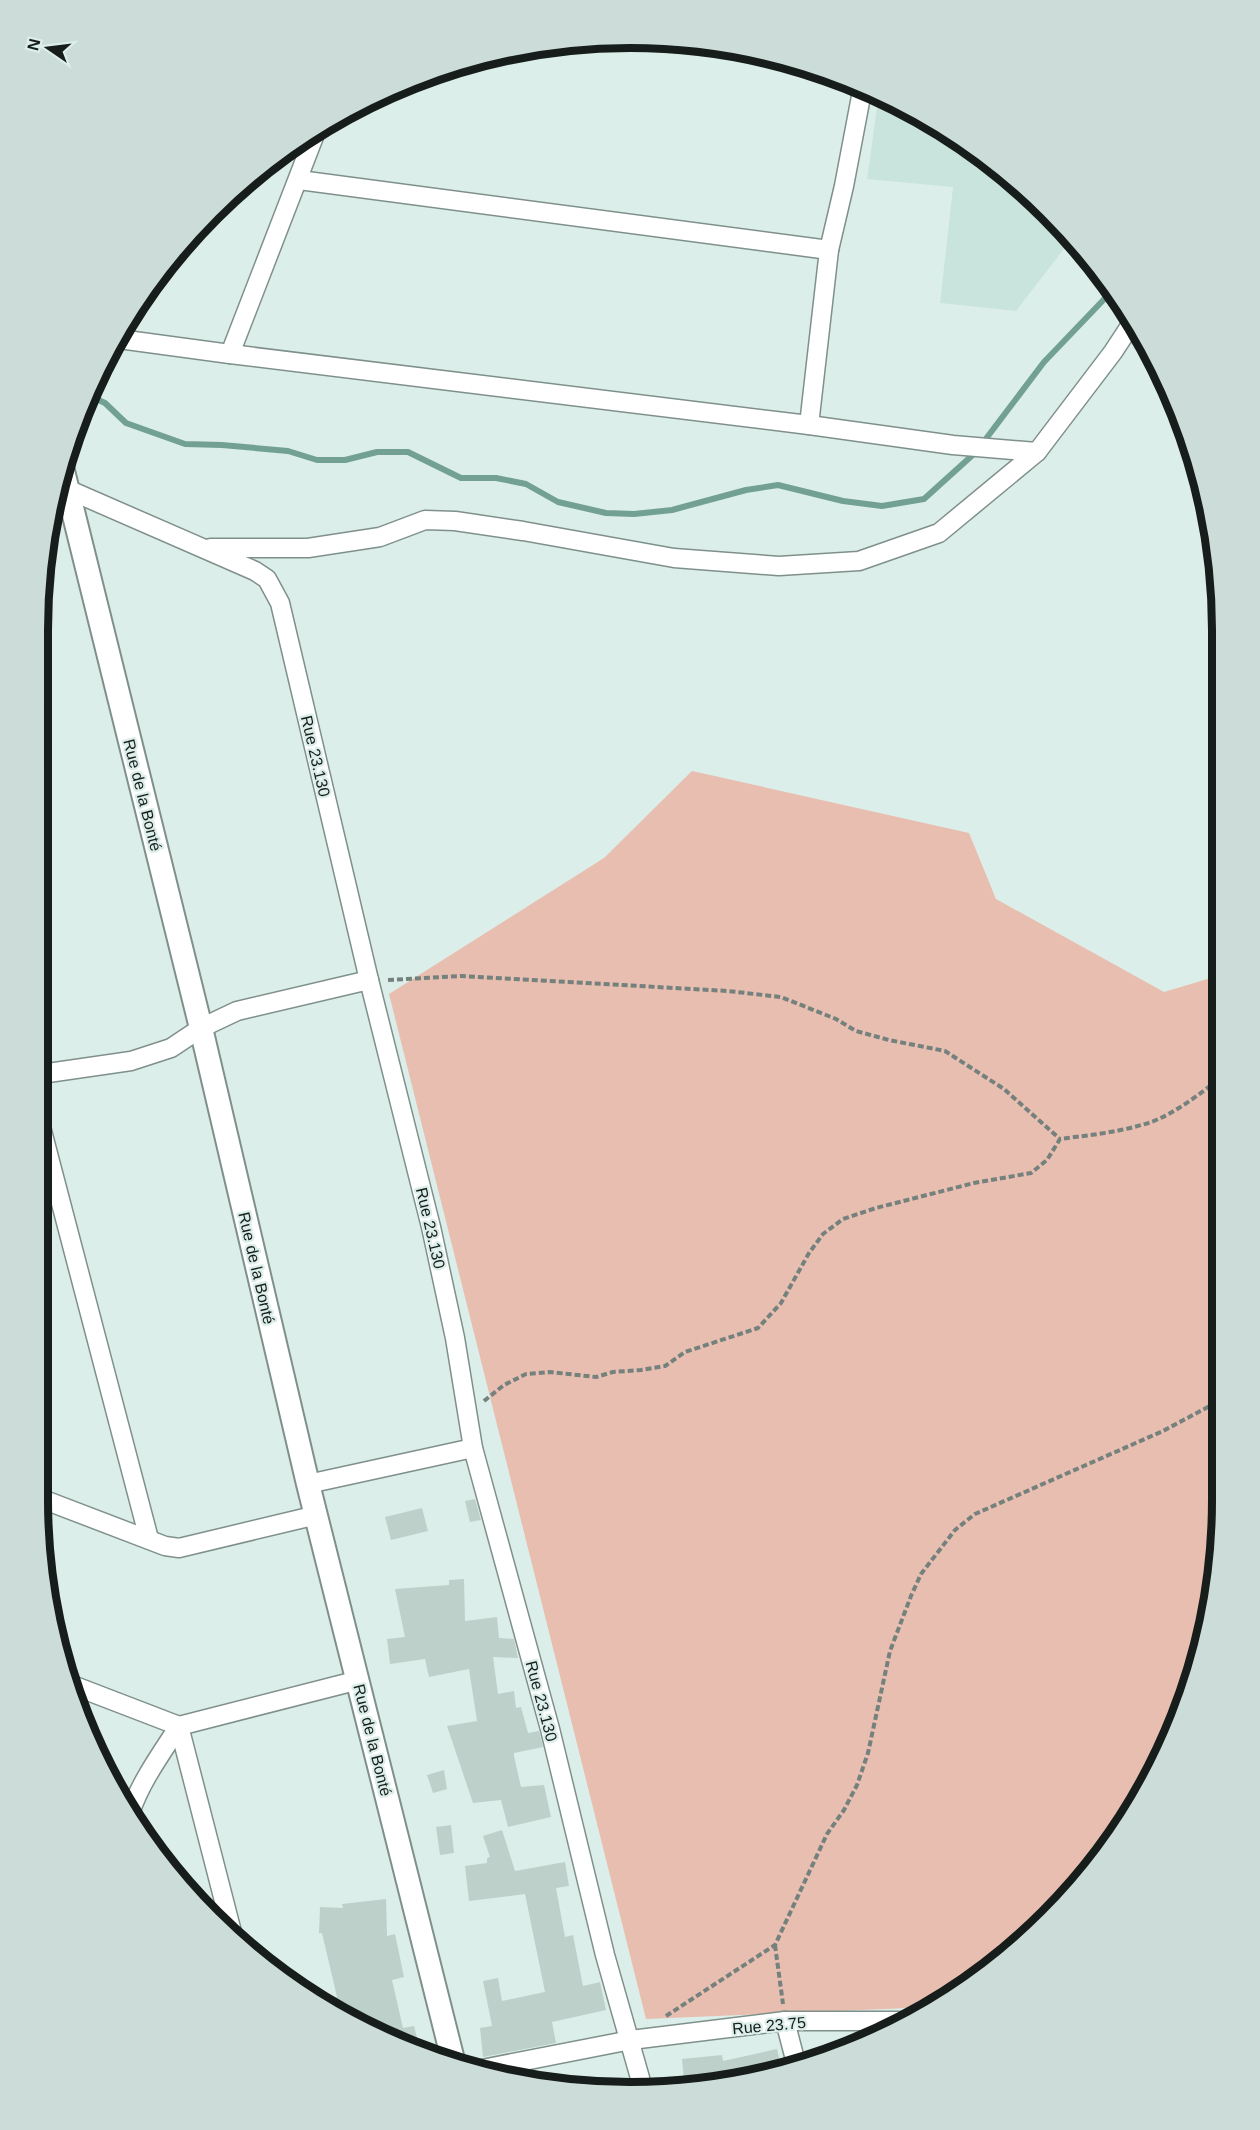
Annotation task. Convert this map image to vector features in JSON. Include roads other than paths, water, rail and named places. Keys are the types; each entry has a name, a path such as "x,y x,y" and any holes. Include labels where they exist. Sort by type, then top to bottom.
{"street":[{"path":"808,425 829,250 844,186 860,95"},
{"path":"230,354 312,143"},
{"path":"299,180 829,250"},
{"path":"202,548 308,548 380,537 425,520 455,521 523,531 674,558 779,566 859,561 939,533 1037,452 1128,329"},
{"path":"126,340 808,425 953,446 1037,452"},
{"name":"Rue 23.130","path":"67,484 255,571 267,579 280,603 369,980 432,1227 455,1338 473,1448 550,1729 605,1955 641,2082"},
{"name":"Rue de la Bonté","path":"65,491 201,1028 308,1484 451,2054"},
{"path":"48,1073 130,1061 171,1048 201,1028 237,1011 369,980"},
{"path":"48,1156 149,1539"},
{"path":"48,1185 52,1173"},
{"path":"308,1484 473,1448"},
{"path":"48,1501 165,1546 179,1548 317,1515"},
{"path":"79,1688 179,1726 359,1680"},
{"path":"134,1803 151,1770 179,1726"},
{"path":"179,1726 230,1923"},
{"path":"785,2021 795,2058"},
{"name":"Rue 23.75","path":"496,2066 630,2040 785,2021 889,2021"}],"waterway":[{"path":"982,444 1044,362 1107,297"},
{"path":"96,399 105,403 126,423 185,444 288,451 317,460 345,460 377,452 408,452 461,478 496,478 526,484 558,502 606,513 634,514 672,510 746,490 778,485 843,501 882,506 924,499 976,452"}]}
